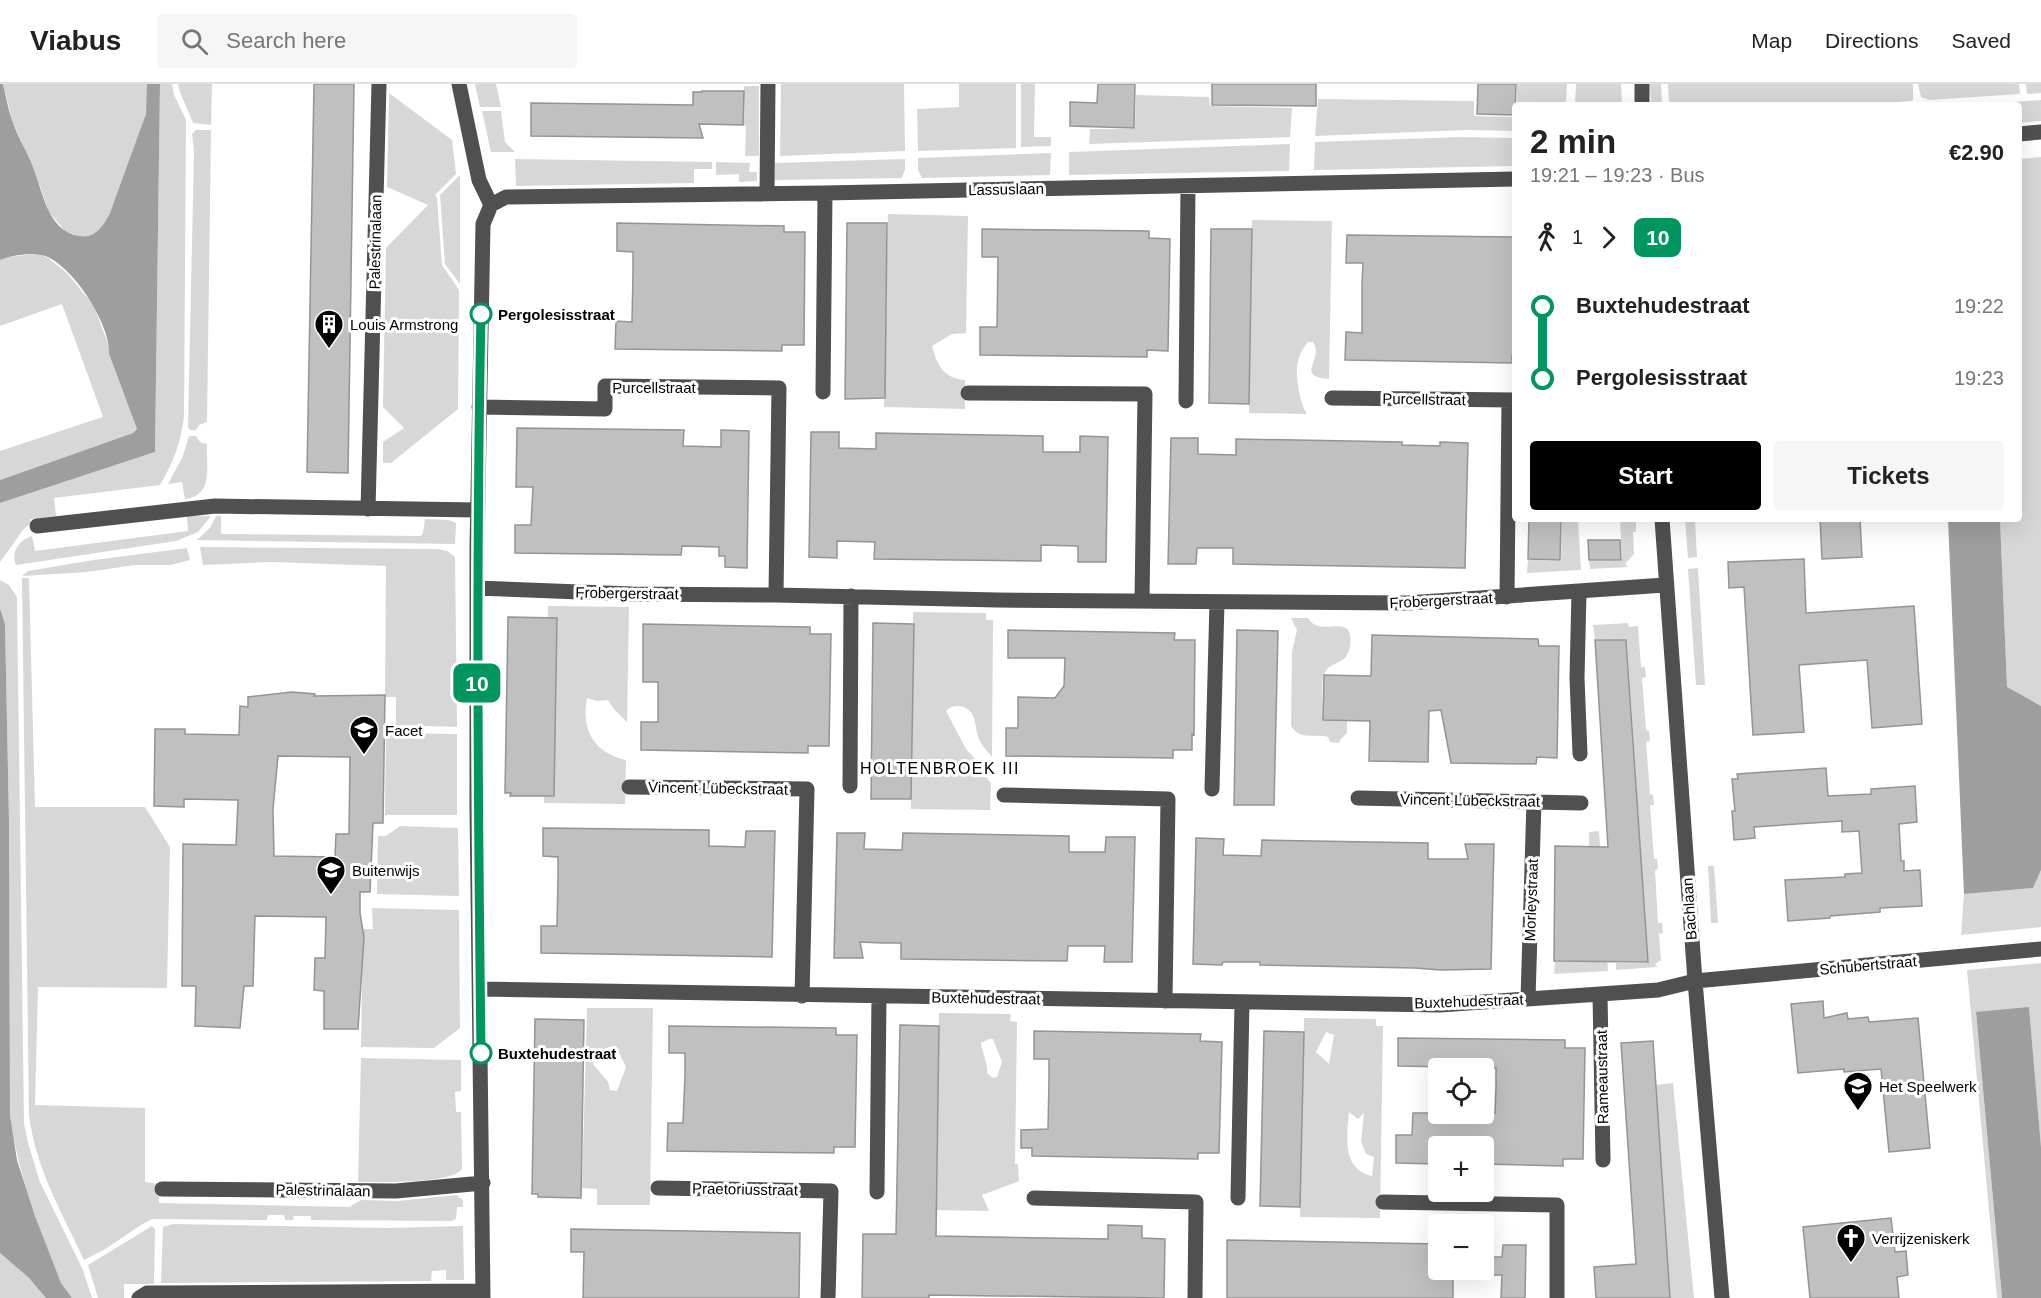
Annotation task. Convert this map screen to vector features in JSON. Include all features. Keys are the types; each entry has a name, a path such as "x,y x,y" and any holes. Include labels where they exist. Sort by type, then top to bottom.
{"street":[{"name":"Palestrinalaan","path":"368,509 378,84"},
{"path":"139,1298 147,1293 483,1294 477,510 483,224 491,205 479,180 459,84"},
{"path":"767,194 768,84"},
{"path":"1642,84 1642,102"},
{"path":"2022,135 2041,132"},
{"name":"Lassuslaan","path":"491,205 506,197 1512,179"},
{"path":"1186,401 1188,186"},
{"path":"823,392 825,193"},
{"name":"Purcellstraat","path":"479,407 605,409 605,386 779,388 776,595"},
{"path":"968,393 1145,393 1142,600"},
{"name":"Purcellstraat","path":"1332,398 1512,400"},
{"path":"1507,597 1512,400"},
{"path":"37,526 215,506 477,510"},
{"name":"Bachlaan","path":"1662,522 1695,981 1722,1298"},
{"name":"Frobergerstraat","path":"477,588 632,594 997,600 1407,603 1665,585"},
{"path":"1580,592 1577,678 1580,754"},
{"path":"849,786 851,596"},
{"path":"1212,789 1217,602"},
{"name":"Vincent Lübeckstraat","path":"629,788 807,789 802,996"},
{"path":"1004,795 1168,799 1166,1000"},
{"name":"Vincent Lübeckstraat","path":"1358,798 1581,803"},
{"name":"Morleystraat","path":"1528,999 1534,801"},
{"name":"Schubertstraat","path":"1695,981 2041,949"},
{"name":"Buxtehudestraat","path":"480,989 1440,1005 1658,990 1695,981"},
{"name":"Rameaustraat","path":"1600,994 1603,1160"},
{"path":"878,1192 879,996"},
{"path":"1238,1198 1242,1002"},
{"name":"Palestrinalaan","path":"162,1189 396,1191 483,1183"},
{"name":"Praetoriusstraat","path":"658,1188 831,1191 828,1298"},
{"path":"1034,1198 1196,1202 1195,1298"},
{"path":"1383,1202 1557,1205 1557,1298"}],"shaded area":[{"path":"0,84 3,84 14,126 31,161 53,218 68,233 90,236 105,222 110,213 146,114 147,84 160,84 155,452 0,503 0,480 133,433 137,429 109,354 104,327 76,281 52,260 41,255 20,255 0,260"},
{"path":"3,84 147,84 147,110 136,146 110,213 97,233 85,237 65,231 49,212 34,169 13,123"},
{"path":"160,84 172,84 174,95 186,120 184,417 176,452 160,485 54,498 56,516 30,519 31,523 23,530 0,562 0,503 155,452"},
{"path":"178,84 212,84 211,125 193,123"},
{"path":"475,84 496,84 501,107 480,107"},
{"path":"781,84 904,84 905,151 780,156"},
{"path":"959,84 1016,84 1016,148 918,151 917,109 959,107"},
{"path":"1021,84 1035,84 1034,137 1051,137 1051,146 1021,147"},
{"path":"1517,84 1567,84 1566,102 1517,102"},
{"path":"1576,84 1621,84 1622,102 1575,102"},
{"path":"1650,84 1661,84 1662,102 1651,102"},
{"path":"1668,84 1913,84 1913,100 1897,102 1669,102"},
{"path":"1918,84 2019,84 2020,94 1929,100 1921,97"},
{"path":"2026,84 2041,84 2041,93 2027,94"},
{"path":"744,86 759,86 759,156 745,156"},
{"path":"389,93 452,140 456,174 435,195 442,265 459,290 458,409 391,463 383,463 383,442 404,428 383,407 386,248 428,205 387,187"},
{"path":"1136,95 1209,97 1210,106 1292,108 1290,137 1089,144 1090,129 1135,129"},
{"path":"1318,99 1474,101 1474,116 1512,117 1512,131 1467,130 1315,136"},
{"path":"2041,100 2041,121 2022,123 2022,102 2012,102"},
{"path":"482,111 501,111 505,142 515,152 491,152"},
{"path":"196,130 211,130 207,422 199,425 196,430 190,430 188,427 194,151 192,134"},
{"path":"1461,137 1512,138 1512,166 1314,170 1315,142"},
{"path":"1290,144 1289,171 1069,175 1069,152"},
{"path":"1051,153 1050,175 922,178 918,170 918,158"},
{"path":"2041,157 2041,706 2007,688 2000,522 2022,522 2022,159"},
{"path":"515,159 712,162 712,169 694,169 694,183 516,186"},
{"path":"905,159 902,178 775,180 775,163"},
{"path":"716,162 750,163 749,172 757,172 757,181 739,182 739,174 716,175"},
{"path":"460,175 460,284 445,264 440,195"},
{"path":"888,214 968,216 966,333 952,334 932,346 942,369 951,377 965,380 965,409 884,407"},
{"path":"1252,220 1332,221 1329,379 1313,374 1311,370 1316,348 1313,342 1308,342 1300,355 1297,368 1300,396 1307,414 1249,413"},
{"path":"25,255 42,255 48,258 67,273 94,306 137,429 133,433 0,480 0,451 103,417 62,304 0,326 0,260"},
{"path":"189,436 196,436 200,442 207,444 207,470 201,492 185,499 182,482 168,484 183,456"},
{"path":"187,516 211,516 198,532 176,541 16,565 14,560 17,547 32,536 35,551 188,531"},
{"path":"216,516 221,516 221,534 421,536 425,519 449,520 456,523 455,544 197,540 210,528"},
{"path":"1562,522 1578,522 1581,570 1527,573 1528,560 1561,561"},
{"path":"1620,522 1636,522 1636,532 1633,532 1634,554 1625,564 1628,567 1590,569 1589,561 1622,561"},
{"path":"1685,522 1695,522 1697,557 1688,558"},
{"path":"1948,522 2000,522 2007,687 2041,706 2041,870 2033,888 1964,894"},
{"path":"200,547 438,549 447,551 455,557 457,727 396,725 396,697 385,697 386,566 271,562 203,565"},
{"path":"187,548 190,560 171,565 135,565 87,572 22,576 28,571"},
{"path":"1698,568 1705,685 1696,685 1688,569"},
{"path":"22,578 29,578 35,807 145,807 170,847 167,988 38,987 35,1105 145,1108 145,1182 158,1184 159,1203 349,1207 361,1200 398,1201 456,1195 463,1200 463,1207 457,1207 456,1219 451,1221 311,1220 311,1216 294,1216 293,1220 285,1220 284,1215 268,1215 267,1220 152,1219 84,1260 44,1173 29,1116"},
{"path":"0,580 9,585 17,597 24,1123 40,1182 83,1270 92,1298 72,1298 61,1283 37,1222 24,1180 10,1115 9,821 5,624 0,608"},
{"path":"548,606 629,607 627,722 608,700 597,701 587,698 586,710 588,730 598,746 615,757 626,760 625,804 544,803"},
{"path":"0,608 5,624 9,821 10,1115 17,1160 35,1216 61,1283 72,1298 46,1298 29,1278 0,1253"},
{"path":"913,612 986,613 986,620 993,620 992,757 980,741 970,711 959,706 946,711 966,749 991,783 990,810 911,809"},
{"path":"1291,618 1308,618 1313,624 1320,626 1342,627 1347,629 1350,635 1350,646 1346,657 1328,668 1323,676 1323,720 1347,721 1347,733 1339,743 1330,742 1328,737 1303,735 1291,726 1292,652 1297,630"},
{"path":"1628,623 1629,627 1638,626 1641,667 1645,667 1646,677 1642,678 1646,730 1649,731 1650,741 1646,742 1650,794 1653,795 1654,805 1650,805 1654,859 1657,859 1658,869 1655,870 1658,923 1662,923 1663,933 1659,934 1661,960 1655,964 1657,967 1616,970 1616,963 1648,963 1627,640 1595,639 1593,625"},
{"path":"386,733 457,734 457,815 385,815"},
{"path":"400,826 458,828 459,896 377,894 378,836 386,836"},
{"path":"1599,831 1608,971 1554,974 1555,962 1588,962 1589,832"},
{"path":"1708,866 1714,866 1718,923 1711,923"},
{"path":"2041,870 2041,927 1961,935 1964,894 2033,888"},
{"path":"372,908 459,910 460,1028 434,1048 361,1047 363,929 373,929"},
{"path":"2041,963 2041,1147 2029,1008 1976,1013 2002,1298 1997,1298 1967,970"},
{"path":"2029,1007 2041,1147 2041,1298 2002,1298 1976,1012"},
{"path":"587,1008 653,1008 650,1205 597,1205 597,1189 582,1188","holes":["609,1047 617,1049 626,1067 617,1091 610,1090 608,1082 593,1064 597,1053"]},
{"path":"939,1013 1011,1014 1010,1021 1017,1022 1015,1164 1018,1164 1019,1181 982,1195 989,1211 934,1210 937,1200","holes":["993,1039 1002,1062 997,1077 993,1078 987,1073 981,1043"]},
{"path":"1304,1018 1376,1019 1376,1026 1383,1026 1380,1218 1300,1217","holes":["1326,1032 1334,1035 1329,1064 1316,1052","1349,1112 1358,1119 1364,1113 1361,1142 1366,1154 1374,1157 1372,1176 1362,1172 1351,1159 1347,1141"]},
{"path":"361,1058 461,1060 461,1091 455,1092 456,1112 461,1112 462,1169 456,1174 430,1180 358,1182"},
{"path":"1673,1083 1694,1298 1670,1298 1656,1085"},
{"path":"173,1224 387,1228 463,1226 464,1280 446,1280 446,1270 432,1271 431,1281 161,1283 163,1227"},
{"path":"152,1226 155,1229 154,1284 124,1284 124,1298 98,1298 88,1265"},
{"path":"0,1253 29,1278 46,1298 0,1298"}],"building":[{"path":"314,84 354,84 348,473 307,472"},
{"path":"1098,84 1135,84 1134,128 1070,126 1070,102 1097,103"},
{"path":"1212,84 1316,84 1316,106 1212,105"},
{"path":"1478,84 1516,84 1512,115 1477,114"},
{"path":"744,91 743,125 699,124 703,138 531,136 531,103 693,105 693,92"},
{"path":"617,223 784,226 784,232 805,232 804,345 782,345 782,351 615,349 616,321 632,322 633,272 633,252 617,251"},
{"path":"847,223 887,223 885,398 845,399"},
{"path":"982,229 1149,231 1149,238 1170,239 1168,351 1147,350 1147,357 980,355 980,327 997,327 998,257 982,257"},
{"path":"1211,229 1252,229 1249,404 1209,403"},
{"path":"1347,235 1512,237 1512,363 1345,360 1346,332 1362,333 1363,263 1346,263"},
{"path":"517,428 684,430 683,446 721,447 721,430 749,431 747,568 725,567 725,556 719,556 719,547 682,546 681,555 515,553 515,525 531,525 533,487 516,487"},
{"path":"811,432 839,432 839,448 876,449 876,433 1043,436 1043,452 1080,452 1080,436 1108,437 1106,562 1078,562 1078,546 1041,545 1041,561 874,559 875,542 837,541 837,558 809,557"},
{"path":"1171,438 1198,438 1198,454 1236,455 1236,439 1402,442 1402,445 1440,446 1440,442 1468,443 1465,568 1233,564 1233,548 1197,548 1196,564 1168,564"},
{"path":"1529,522 1561,522 1560,560 1528,559"},
{"path":"1820,522 1860,522 1862,557 1822,559"},
{"path":"1588,540 1620,540 1621,560 1589,560"},
{"path":"1804,559 1806,613 1914,606 1922,724 1872,728 1867,660 1799,665 1804,732 1753,735 1744,587 1729,588 1728,562"},
{"path":"508,617 557,618 554,796 510,796 511,793 505,793"},
{"path":"873,623 914,624 911,799 871,799"},
{"path":"643,624 810,627 810,634 831,634 829,746 808,746 808,753 641,750 641,722 658,722 658,682 643,682"},
{"path":"1008,630 1175,633 1174,640 1195,640 1192,750 1173,750 1173,758 1006,756 1006,728 1018,728 1018,697 1055,698 1064,686 1065,658 1008,658"},
{"path":"1237,630 1278,631 1274,805 1234,805"},
{"path":"1372,635 1538,639 1539,646 1559,646 1557,758 1537,757 1536,764 1451,763 1441,710 1429,711 1428,762 1369,761 1370,721 1323,720 1324,675 1371,676"},
{"path":"1595,640 1626,640 1648,962 1554,961 1555,846 1608,847"},
{"path":"292,692 315,694 314,696 385,695 383,823 373,823 370,892 360,892 360,913 364,937 358,1029 324,1029 324,991 314,990 315,958 325,958 326,917 255,916 253,986 244,986 240,1028 195,1026 196,986 182,986 183,844 236,845 238,800 184,799 184,807 154,806 155,729 185,729 185,734 239,735 240,706 248,707 248,697","holes":["278,756 350,757 349,834 336,834 335,857 274,856 273,809"]},
{"path":"1826,768 1828,796 1871,794 1871,789 1915,786 1917,822 1899,824 1901,861 1904,861 1904,871 1920,870 1922,906 1880,908 1880,912 1788,921 1785,880 1845,877 1845,874 1862,873 1859,831 1842,832 1842,821 1754,827 1755,838 1734,840 1732,811 1735,811 1732,779 1738,779 1737,774"},
{"path":"543,828 709,830 709,846 745,847 746,831 775,831 772,957 541,953 541,926 557,926 558,876 558,857 543,856"},
{"path":"837,833 865,833 864,849 902,850 903,833 1069,836 1069,852 1105,852 1106,837 1135,837 1132,962 1104,962 1105,946 1068,946 1067,961 901,959 901,943 860,942 863,958 834,958"},
{"path":"1196,838 1224,839 1223,855 1261,856 1262,840 1428,843 1428,859 1468,859 1465,844 1494,844 1491,969 1441,970 1260,965 1260,962 1223,962 1222,965 1193,964"},
{"path":"1823,1001 1824,1018 1847,1013 1848,1019 1868,1017 1869,1022 1918,1018 1930,1148 1889,1152 1881,1069 1798,1073 1791,1004"},
{"path":"535,1019 584,1020 581,1198 538,1197 538,1194 532,1194"},
{"path":"900,1025 939,1026 936,1236 1108,1239 1108,1225 1142,1226 1142,1238 1165,1239 1164,1298 929,1295 929,1298 862,1298 863,1234 896,1234"},
{"path":"669,1026 836,1028 836,1035 857,1035 855,1147 834,1147 834,1153 667,1151 668,1123 683,1123 685,1075 685,1053 669,1053"},
{"path":"1034,1031 1201,1034 1200,1041 1222,1042 1219,1153 1198,1153 1198,1159 1032,1156 1032,1148 1021,1148 1021,1130 1048,1129 1049,1079 1049,1059 1034,1059"},
{"path":"1264,1031 1304,1032 1300,1207 1260,1206"},
{"path":"1398,1038 1565,1040 1565,1048 1585,1048 1583,1159 1563,1159 1563,1166 1494,1164 1494,1136 1428,1136 1428,1164 1396,1163 1396,1135 1412,1135 1413,1113 1428,1113 1428,1124 1494,1124 1496,1087 1494,1058 1428,1058 1428,1067 1398,1066"},
{"path":"1653,1041 1670,1298 1596,1298 1594,1267 1636,1264 1621,1043"},
{"name":"Verrijzeniskerk","path":"1891,1218 1895,1252 1906,1251 1908,1275 1897,1277 1899,1298 1810,1298 1803,1227"},
{"path":"571,1229 800,1233 799,1298 583,1298 584,1252 571,1252"},
{"path":"1227,1240 1428,1244 1428,1280 1453,1280 1453,1298 1227,1298"},
{"path":"1503,1245 1526,1245 1525,1298 1501,1298 1502,1275 1494,1275 1494,1257 1502,1257"}],"bus line":[{"name":"10","path":"481,314 477,489 477,808 481,1053"}],"place":[{"name":"Pergolesisstraat","path":"481,314"},
{"name":"Louis Armstrong","path":"329,350"},
{"name":"Facet","path":"364,756"},
{"name":"Buitenwijs","path":"331,896"},
{"name":"Buxtehudestraat","path":"481,1053"},
{"name":"Het Speelwerk","path":"1858,1112"},
{"name":"Verrijzeniskerk","path":"1851,1264"}],"district":[{"name":"HOLTENBROEK III","path":"940,768"}]}
